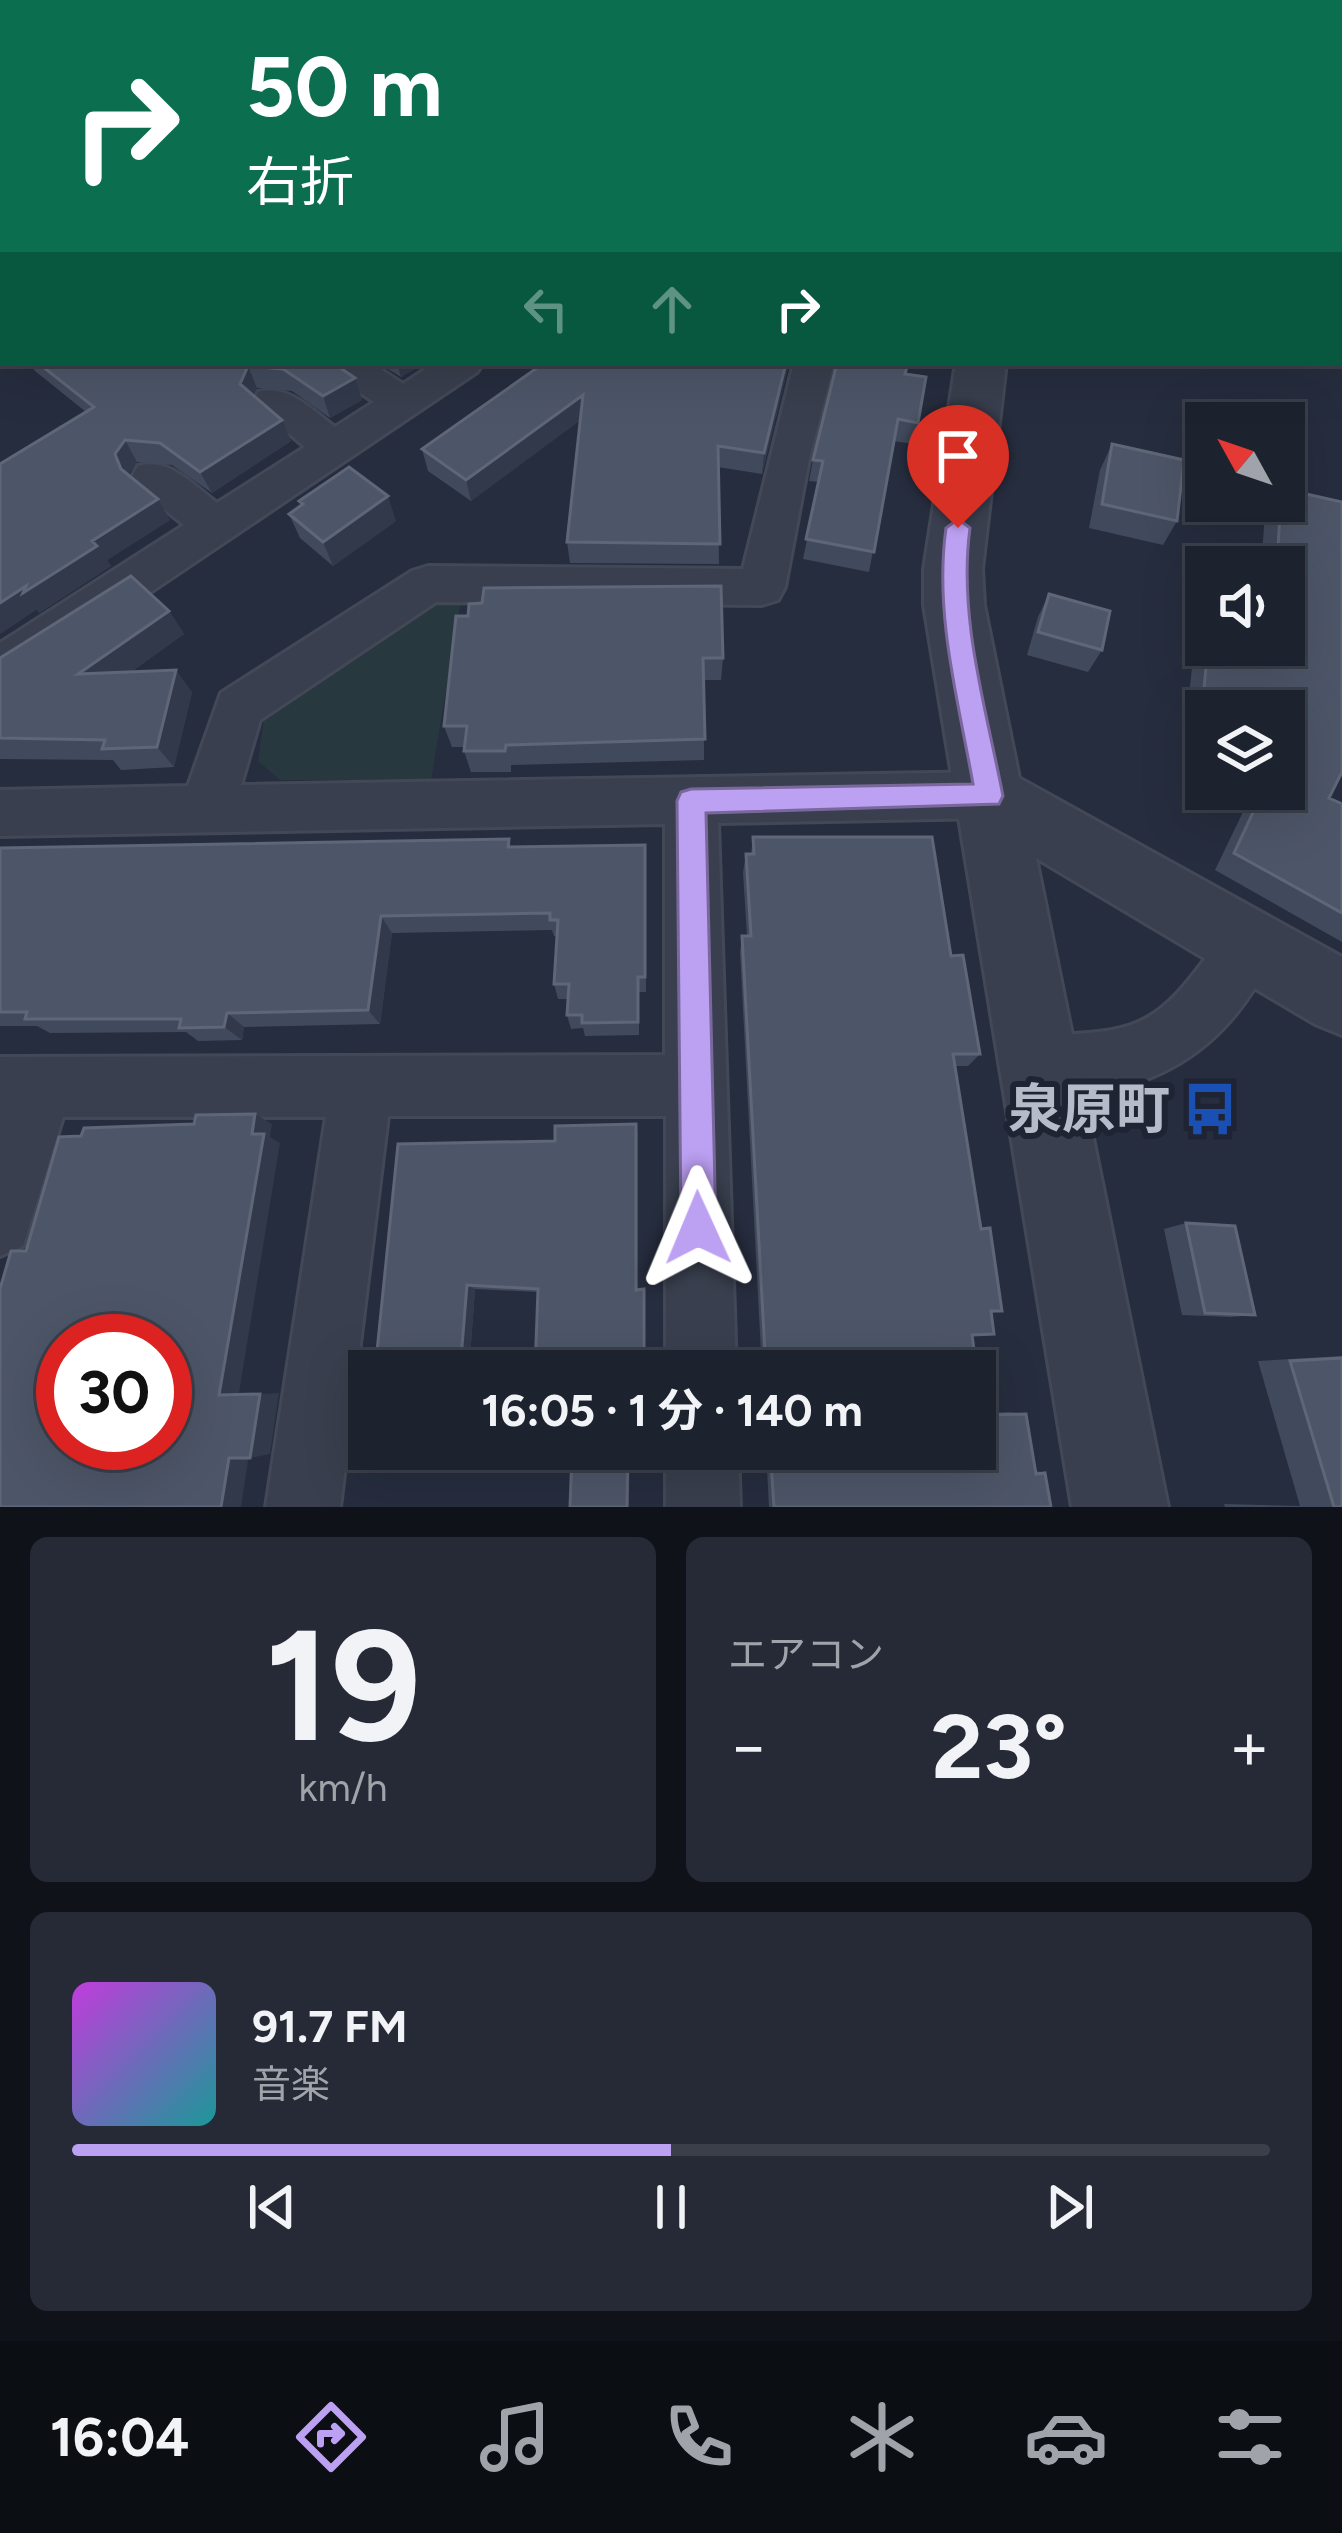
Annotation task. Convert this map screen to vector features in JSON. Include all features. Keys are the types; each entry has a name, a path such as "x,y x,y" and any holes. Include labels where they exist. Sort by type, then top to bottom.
{"street":[{"path":"348,366 403,403"},
{"path":"3,662 458,366"},
{"path":"207,810 239,708 428,584 762,586 813,366"},
{"path":"981,366 952,569 954,605 1120,1507"},
{"path":"272,402 335,448"},
{"path":"153,477 215,526"},
{"path":"0,813 989,796 1342,998"},
{"path":"691,801 701,1350"},
{"path":"1039,1066 1101,1066 1146,1053 1210,1005 1232,980 1250,945"},
{"path":"303,1507 361,1085"},
{"path":"0,1223 21,1086 696,1085"},
{"path":"702,1470 703,1507"}],"shaded area":[{"path":"436,598 461,599 431,780 280,780 258,761 265,713"}],"building":[{"path":"42,366 248,366 240,384 282,420 200,472 160,443 125,440 115,454 121,469 158,499 92,541 97,546 0,603 0,464 94,407"},
{"path":"248,366 337,366 355,378 323,396 283,369"},
{"path":"540,366 785,366 764,453 718,446 720,544 567,542 583,395 466,480 422,449"},
{"path":"836,366 907,366 905,374 926,377 918,423 898,419 874,552 806,539 823,461 813,460"},
{"path":"1112,444 1184,460 1177,521 1102,504"},
{"path":"349,467 388,496 323,542 289,514 303,504 299,501"},
{"path":"1305,494 1342,502 1342,772 1329,798 1342,804 1342,913 1234,853 1254,810 1305,810 1305,690 1204,690 1206,666 1305,666 1305,546 1278,546 1280,522 1305,522"},
{"path":"131,576 169,611 78,674 176,670 157,747 102,749 105,740 0,738 0,658"},
{"path":"721,586 723,658 703,658 705,739 506,745 505,751 464,751 467,726 444,726 456,616 468,616 469,604 482,603 484,588"},
{"path":"1049,594 1110,611 1102,650 1038,632"},
{"path":"753,837 932,837 951,956 963,955 980,1054 953,1054 981,1229 990,1228 1002,1311 991,1311 994,1334 972,1335 974,1350 765,1350 742,936 751,936 746,854 754,854"},
{"path":"509,839 508,847 645,845 645,977 638,977 638,1022 582,1023 582,1015 567,1015 569,984 554,984 558,920 550,920 550,913 381,916 368,1010 227,1013 224,1027 179,1028 181,1019 25,1019 27,1012 0,1012 0,848"},
{"path":"255,1114 252,1134 264,1134 219,1395 260,1394 250,1458 229,1458 221,1507 0,1507 0,1289 11,1251 26,1251 59,1137 81,1136 84,1128 194,1124 196,1115"},
{"path":"636,1124 636,1290 644,1289 644,1350 536,1350 538,1289 467,1285 462,1350 377,1350 398,1144 555,1141 555,1126"},
{"path":"1186,1223 1235,1226 1255,1315 1205,1313"},
{"path":"1342,1358 1342,1507 1334,1507 1290,1361"},
{"path":"1026,1414 1036,1474 1045,1473 1051,1507 774,1507 771,1470 996,1470 996,1415"},
{"path":"571,1470 628,1470 627,1507 570,1507"}],"place":[{"name":"泉原町","path":"1210,1109"}],"route":[{"path":"698,1228 691,801 989,796 954,605 952,569 958,528"}]}
